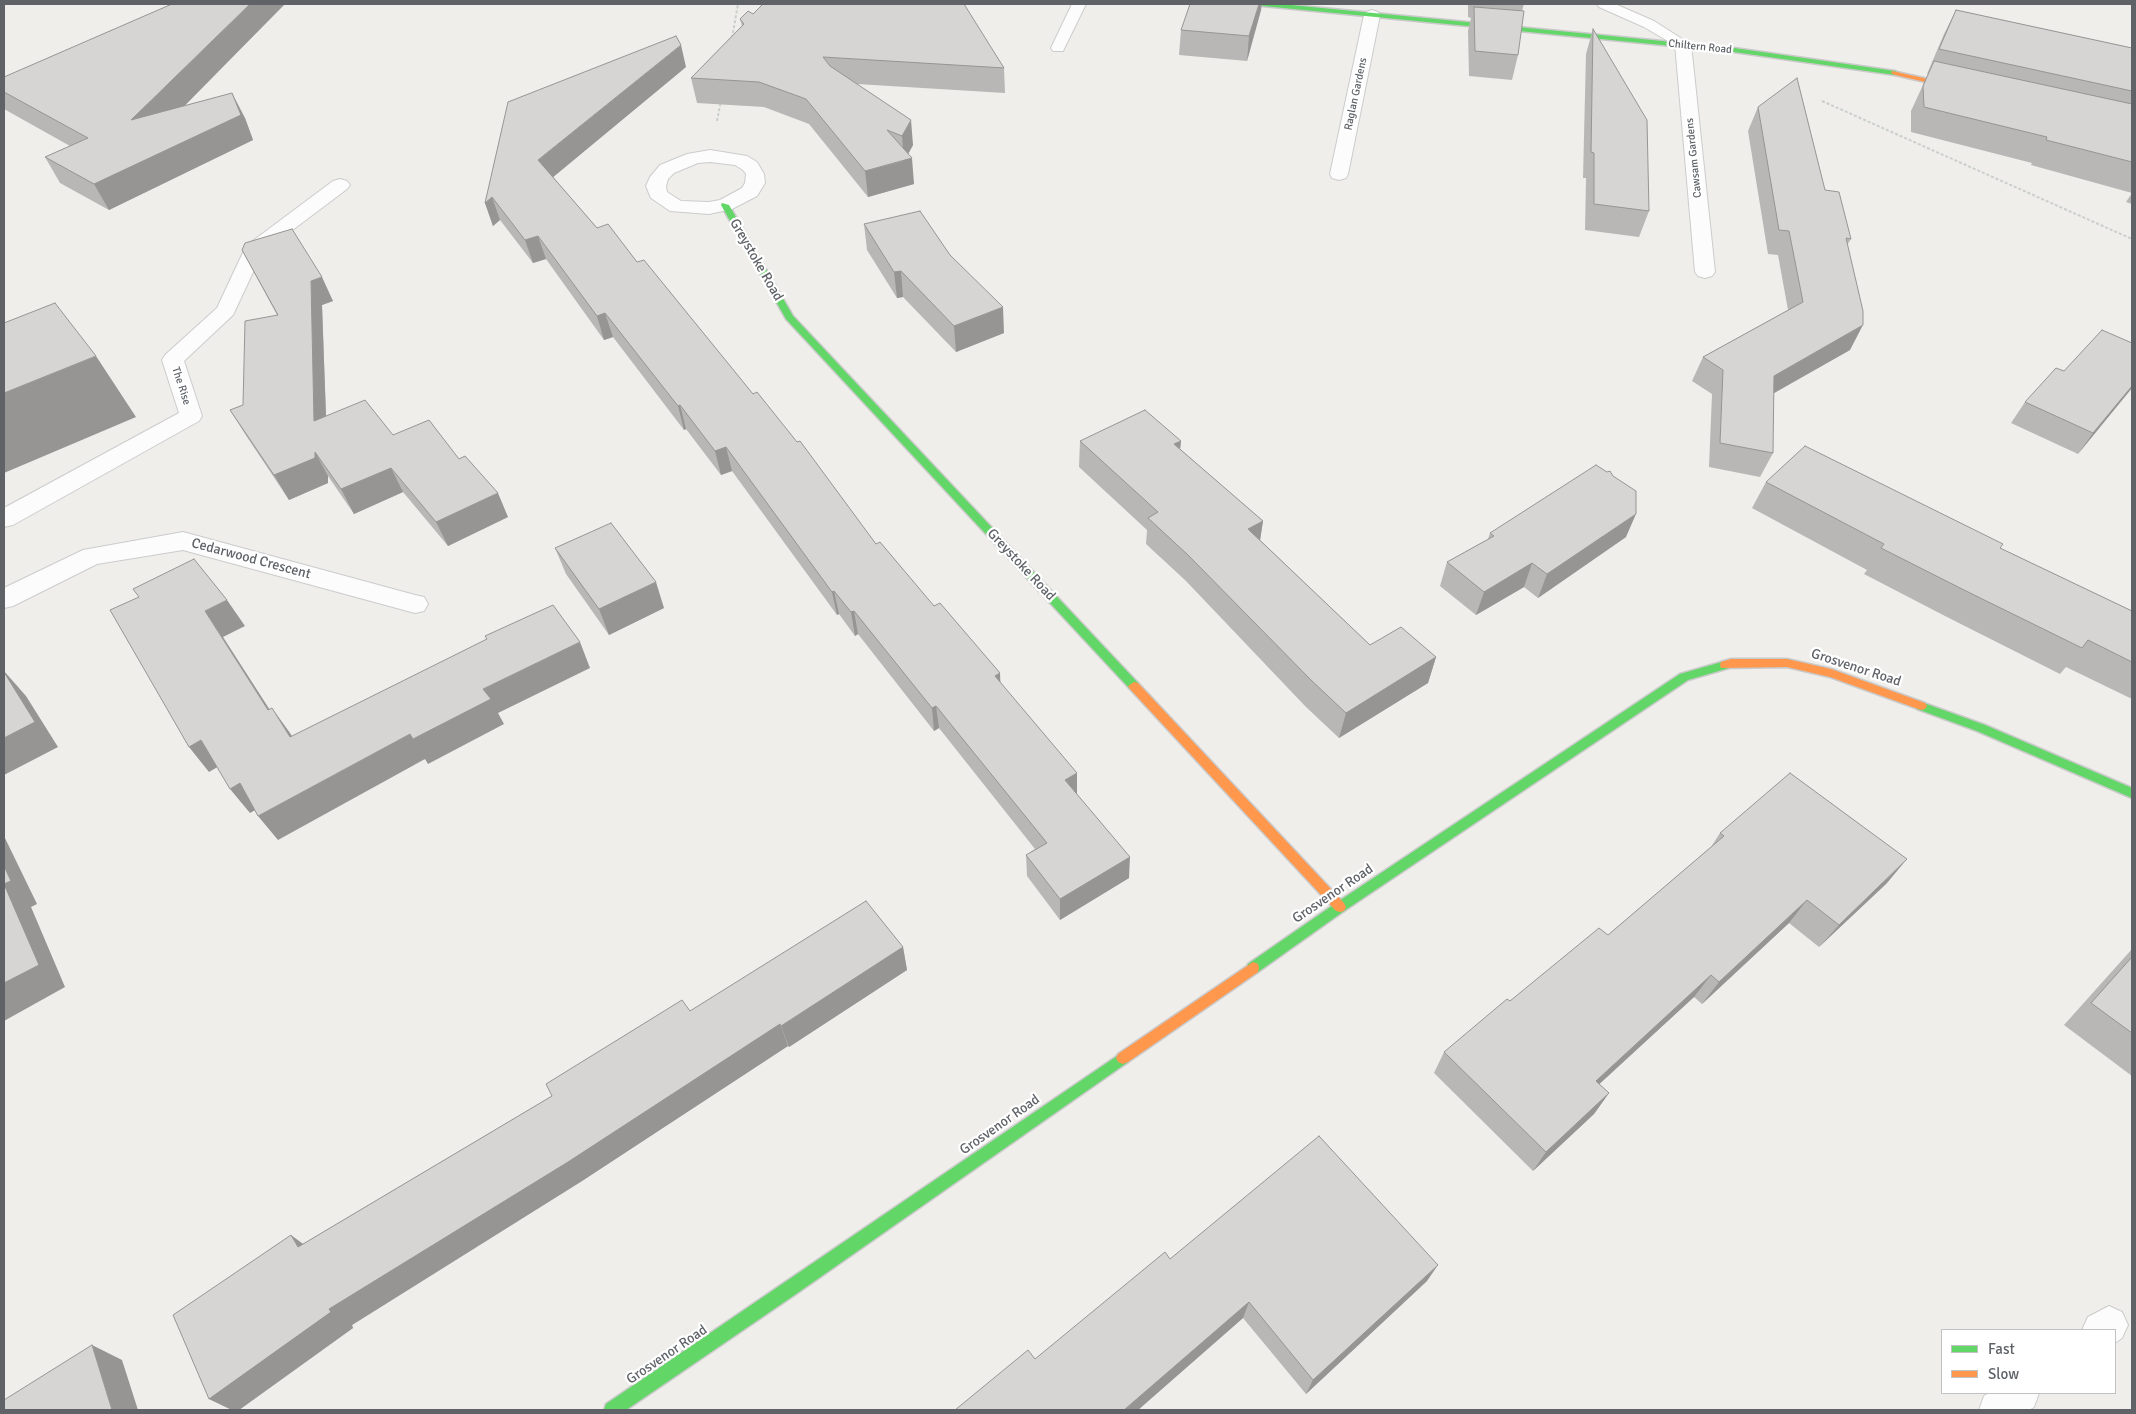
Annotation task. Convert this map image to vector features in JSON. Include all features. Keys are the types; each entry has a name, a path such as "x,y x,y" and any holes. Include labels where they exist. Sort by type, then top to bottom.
{"street":[{"name":"Chiltern Road","path":"1263,4 1683,44 1893,73 1970,90"},
{"name":"Raglan Gardens","path":"1340,174 1372,15"},
{"name":"Cawsam Gardens","path":"1683,44 1705,272"},
{"name":"Greystoke Road","path":"710,156 740,160 750,166 755,174 755,183 750,192 725,205 709,208 677,207 658,194 656,186 660,177 668,169 694,158 710,156"},
{"name":"The Rise","path":"4,519 190,416 173,360 226,311 253,250 340,185"},
{"name":"Greystoke Road","path":"725,205 789,317 1340,907"},
{"name":"Cedarwood Crescent","path":"4,599 92,556 183,541 415,604"},
{"name":"Grosvenor Road","path":"612,1410 807,1278 1340,907 1684,677 1731,662 1786,663 1831,673 1981,728 2132,793"},
{"path":"1998,1410 2019,1394"}],"lane":[{"path":"1058,48 1079,4"},
{"path":"1604,4 1648,24 1683,44"}],"path":[{"path":"731,42 738,4"},
{"path":"1814,97 2132,239"},
{"path":"710,156 721,100"}],"building":[{"path":"172,4 250,4 131,120 232,93 241,115 94,184 45,157 88,138 4,92 4,77"},
{"path":"763,4 964,4 1004,68 823,57 830,66 911,120 902,136 887,130 912,158 865,171 806,99 759,82 691,78 744,24 740,19 748,11 753,14"},
{"path":"1190,4 1259,4 1249,36 1181,30"},
{"path":"1474,7 1524,11 1518,55 1475,51"},
{"path":"1956,10 2132,48 2132,91 1939,49"},
{"path":"1593,29 1647,120 1649,211 1594,204 1594,153 1591,152"},
{"path":"676,36 681,45 538,160 597,228 608,224 637,262 644,260 753,394 757,392 797,442 800,441 876,544 880,542 934,606 940,603 1000,673 995,676 1077,773 1065,780 1130,857 1060,899 1026,855 1047,843 936,706 932,708 854,611 851,612 834,591 832,592 726,447 715,451 605,313 597,316 538,236 525,240 492,197 485,203 508,102"},
{"path":"1934,61 2132,104 2132,162 2046,140 2047,137 1924,107 1923,86"},
{"path":"1797,78 1825,190 1839,192 1851,239 1846,238 1863,311 1863,325 1774,376 1773,453 1720,443 1723,370 1703,357 1803,302 1789,231 1779,230 1758,107"},
{"path":"920,211 950,255 1003,307 954,326 901,271 894,272 864,224"},
{"path":"292,229 322,277 311,281 314,421 365,400 393,435 429,420 459,459 465,456 498,493 436,522 391,468 341,489 315,452 315,458 274,475 230,410 243,405 245,321 278,315 242,250 245,243"},
{"path":"55,303 96,356 4,393 4,323"},
{"path":"2102,330 2132,343 2132,386 2093,433 2025,402 2056,368 2064,371"},
{"path":"1145,410 1181,441 1174,444 1263,521 1248,529 1370,645 1401,627 1436,657 1346,713 1188,555 1148,518 1158,512 1080,441"},
{"path":"1805,446 2003,544 2000,548 2132,611 2132,662 2088,640 2082,648 1964,590 1881,548 1884,544 1766,482"},
{"path":"1596,465 1607,472 1610,471 1613,476 1636,491 1636,514 1547,574 1532,563 1484,592 1447,562 1494,536 1490,533"},
{"path":"611,523 656,582 599,609 555,548"},
{"path":"194,559 227,600 205,611 268,710 272,708 290,737 487,639 485,636 553,605 580,642 483,689 491,699 413,739 410,734 258,816 240,783 230,789 201,740 189,747 110,610 139,597 133,589"},
{"path":"4,672 35,722 4,738"},
{"path":"1790,773 1907,859 1839,925 1807,900 1719,982 1711,975 1596,1081 1609,1093 1546,1152 1444,1052 1507,999 1510,1001 1599,928 1608,935 1724,836 1720,833"},
{"path":"4,866 11,881 4,884"},
{"path":"4,884 39,965 4,983"},
{"path":"866,901 903,947 781,1026 780,1024 568,1162 329,1309 331,1312 209,1399 173,1315 291,1235 298,1247 552,1096 546,1084 682,1000 690,1011"},
{"path":"2132,957 2132,1033 2091,1003"},
{"path":"1319,1136 1438,1265 1313,1380 1249,1302 1124,1410 955,1410 1028,1350 1035,1359 1165,1252 1170,1259"},
{"path":"92,1345 112,1410 4,1410 4,1400"}],"traffic: fast":[{"path":"1263,4 1734,50 1895,73"},
{"path":"725,205 789,317 1134,686"},
{"path":"1253,968 1340,907 1684,677 1725,665"},
{"path":"1921,706 1981,728 2132,793"},
{"path":"612,1410 791,1289 1123,1058"}],"traffic: slow":[{"path":"1895,73 1960,88"},
{"path":"1725,665 1731,663 1787,663 1831,673 1921,706"},
{"path":"1134,686 1340,907"},
{"path":"1123,1058 1253,968"}]}
